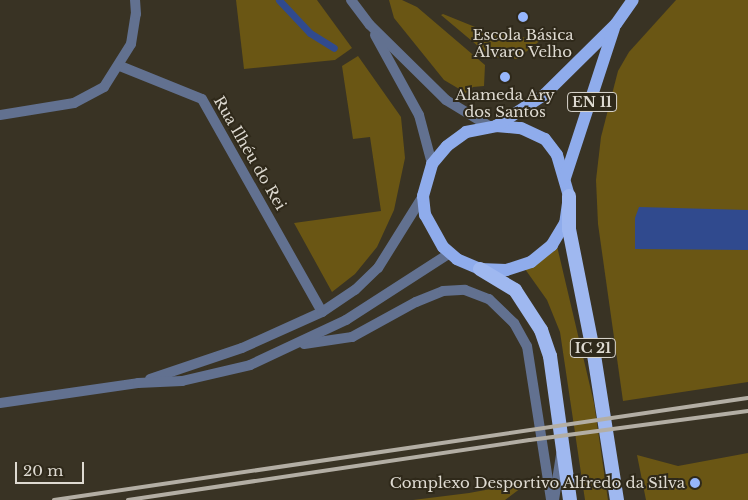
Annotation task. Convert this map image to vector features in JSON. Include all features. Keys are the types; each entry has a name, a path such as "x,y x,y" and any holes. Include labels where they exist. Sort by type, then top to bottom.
{"highway":[{"name":"IC 21","path":"569,196 569,229 594,355 616,500"},
{"name":"IC 21","path":"480,269 515,290 541,330 550,356 570,500"}],"main road":[{"name":"EN 11","path":"493,126 521,128 545,139 556,155 565,178 569,196 565,223 552,245 538,257 506,270 480,269 450,253 432,232 424,196 432,164 446,146 460,137 493,126 544,95 616,24 633,0"},
{"name":"EN 11","path":"565,178 616,24"}],"street":[{"path":"0,114 74,103 104,87 120,66 131,44 136,14 135,0"},
{"path":"351,0 370,25 446,100 493,126"},
{"path":"370,25 419,115 432,164"},
{"name":"Rua Ilhéu do Rei","path":"120,66 202,99 322,312"},
{"path":"138,383 242,348 322,312 355,290 378,268 424,196"},
{"path":"0,403 138,383 182,381 240,367 296,345 346,320 450,253"},
{"path":"296,345 352,337 416,302 443,291 465,290 489,298 514,323 528,346 552,500"},
{"path":"552,500 562,444"}],"shaded area":[{"path":"236,0 317,0 352,48 335,60 244,69"},
{"path":"389,0 402,0 417,7 485,65 484,86 473,87 466,93 444,80 394,18"},
{"path":"676,0 748,0 748,382 623,401 598,224 596,180 601,137 618,71 629,52"},
{"path":"443,14 485,31 541,40 517,59 491,57 441,15"},
{"path":"358,56 401,117 405,158 394,210 377,247 355,274 332,292 294,223 381,211 370,137 353,139 342,66"},
{"path":"557,246 594,403 608,500 585,500 560,332 547,300 525,269"},
{"name":"Complexo Desportivo Alfredo da Silva","path":"748,453 748,500 646,500 637,455 678,466"},
{"path":"529,482 505,500 413,500 469,493"}],"water":[{"path":"639,207 748,210 748,250 635,249 635,218"}],"waterway":[{"path":"279,0 310,33 334,48"}],"railway":[{"path":"54,500 748,398"},
{"path":"128,500 530,440 748,411"}],"place":[{"name":"Escola Básica Álvaro Velho","path":"523,17"},
{"name":"Alameda Ary dos Santos","path":"505,77"},
{"name":"Complexo Desportivo Alfredo da Silva","path":"695,483"}]}
